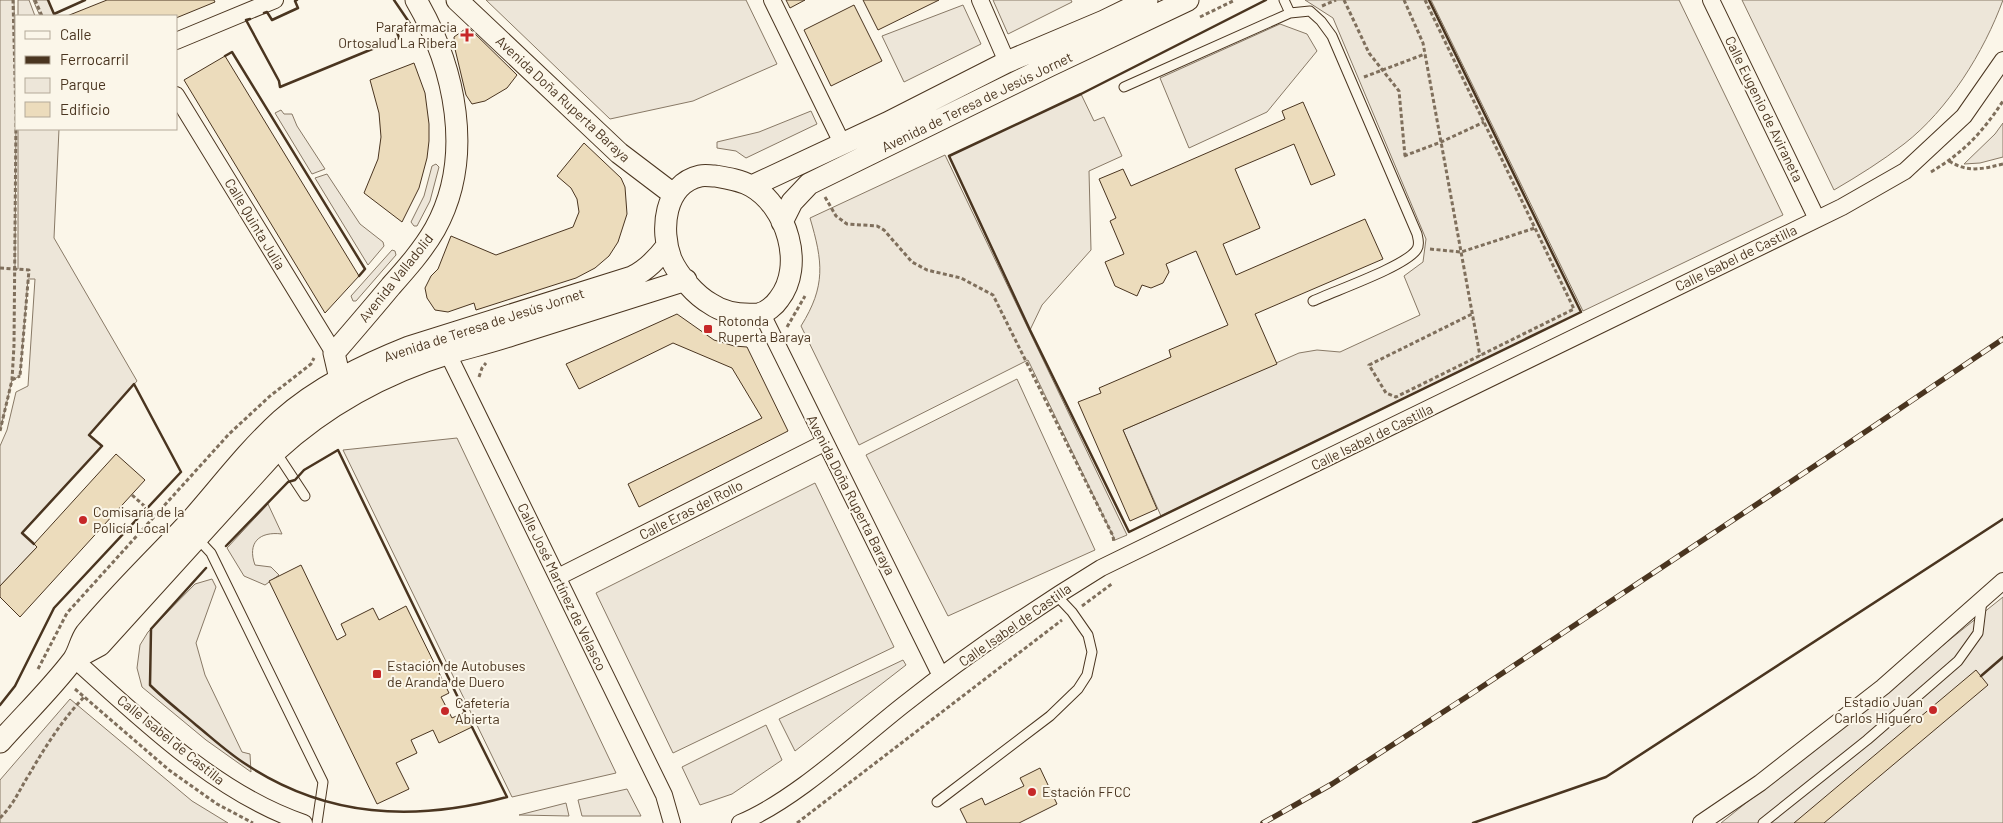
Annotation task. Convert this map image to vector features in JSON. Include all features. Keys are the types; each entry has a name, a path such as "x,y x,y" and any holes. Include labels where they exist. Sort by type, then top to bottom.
{"street":[{"path":"178,40 275,0"},
{"name":"Avenida Valladolid","path":"334,353 418,253 435,229 453,184 457,151 457,128 453,98 444,63 428,21 416,0"},
{"name":"Avenida Doña Ruperta Baraya","path":"457,0 619,153 673,194"},
{"path":"772,0 842,143"},
{"path":"980,0 1008,62"},
{"name":"Avenida de Teresa de Jesús Jornet","path":"752,186 887,123 1008,62 1104,21 1147,0"},
{"name":"Avenida de Teresa de Jesús Jornet","path":"782,222 792,202 809,184 1040,70 1188,0"},
{"name":"Calle Eugenio de Aviraneta","path":"1711,0 1817,219"},
{"name":"Calle Isabel de Castilla","path":"740,823 770,807 806,783 941,676 1056,595 1101,568 1136,553 1842,207 1905,171 1964,116 2003,60"},
{"name":"Calle Quinta Julia","path":"178,98 334,353"},
{"path":"700,176 715,176 731,178 752,186 770,203 782,222 792,254 791,274 784,293 775,304 762,314 745,314 720,309 698,295 672,261 667,246 667,213 673,194 687,182 700,176"},
{"name":"Avenida de Teresa de Jesús Jornet","path":"74,659 84,635 192,519 258,442 282,419 308,400 340,379 374,361 409,348 632,278 658,259 667,246"},
{"name":"Avenida de Teresa de Jesús Jornet","path":"74,659 100,645 276,451 295,434 347,398 372,384 448,354 686,280"},
{"name":"Avenida Doña Ruperta Baraya","path":"762,314 824,443 941,676"},
{"path":"334,353 340,379"},
{"name":"Calle José Martínez de Velasco","path":"448,354 664,795 672,823"},
{"name":"Calle Eras del Rollo","path":"558,577 824,443"},
{"path":"1701,823 1760,783 1883,687 2003,581"},
{"path":"0,742 74,659"},
{"name":"Calle Isabel de Castilla","path":"74,659 181,752 230,787 287,817 304,823"}],"lane":[{"path":"1284,0 1290,13"},
{"path":"1124,87 1290,13 1310,11 1321,21 1332,36 1352,82 1417,234 1418,247 1416,251 1402,262 1313,301"},
{"path":"276,451 305,496"},
{"path":"197,538 211,553 324,782 317,823"},
{"path":"937,802 1050,716 1078,689 1087,675 1092,652 1088,635 1072,612 1056,595"},
{"path":"1764,823 1867,740 1958,661 1978,633 1982,600"}],"path":[{"path":"13,0 15,78"},
{"path":"35,0 42,15"},
{"path":"1191,21 1235,0"},
{"path":"1344,0 1369,52 1399,91 1405,156"},
{"path":"1404,0 1423,43 1480,356"},
{"path":"1425,0 1574,309 1396,398 1386,393 1369,365 1472,314"},
{"path":"1352,82 1424,54"},
{"path":"1926,175 1956,156 1986,126 2003,102"},
{"path":"1386,163 1441,142 1484,122"},
{"path":"0,430 12,380 14,345 16,130"},
{"path":"1949,161 1960,168 1990,167 2003,164"},
{"path":"820,199 833,192"},
{"path":"824,197 836,216 847,224 877,226 884,230 912,262 927,270 961,278 993,295 1113,536 1114,544 1100,554 1098,560 1111,585"},
{"path":"1418,247 1454,253 1461,252 1535,228"},
{"path":"0,268 29,270 20,376 12,380"},
{"path":"773,338 786,331 789,321 804,301 808,288"},
{"path":"36,673 67,613 229,434 293,377 311,364 314,358 313,344 316,337 322,332"},
{"path":"464,387 478,379 486,363 495,360"},
{"path":"293,377 308,400"},
{"path":"132,495 150,511"},
{"path":"797,823 1072,612 1119,580"},
{"path":"0,818 11,807 35,765 72,711 84,697"}],"green space":[{"path":"0,0 14,0 15,269 18,269 18,130 59,130 54,238 137,381 89,435 102,446 22,532 37,547 0,586 0,446 7,430 16,392 28,386 35,279 28,279 20,376 12,380 0,431"},
{"path":"18,0 29,0 35,15 18,15"},
{"path":"33,0 48,0 56,15 40,15"},
{"path":"486,0 746,0 777,64 693,101 610,119"},
{"path":"993,0 1071,0 1072,2 1008,34"},
{"path":"1305,0 1429,0 1581,312 1161,516 1123,430 1299,353 1317,350 1340,352 1420,315 1404,276 1423,262 1426,239 1333,18"},
{"path":"1431,0 1679,0 1783,215 1583,311"},
{"path":"1742,0 2003,0 1986,40 1975,59 1950,97 1935,114 1904,144 1834,190"},
{"path":"963,5 981,44 904,82 882,36"},
{"path":"1280,24 1307,34 1317,51 1267,112 1189,148 1160,78"},
{"path":"1081,94 1094,121 1104,117 1122,156 1089,171 1091,250 1042,305 1030,330 949,156"},
{"path":"281,110 284,114 292,114 297,126 325,169 312,174 275,113"},
{"path":"811,111 817,124 746,158 736,151 717,148 717,142 759,132"},
{"path":"2003,123 2003,157 1980,163 1964,164 1995,134"},
{"path":"945,155 1127,535 1115,540 1028,360 859,445 801,326 815,298 820,274 818,248 810,218"},
{"path":"436,164 439,167 430,201 417,226 414,226 411,222 424,196 432,166"},
{"path":"327,174 360,224 383,242 384,246 368,265 315,178"},
{"path":"392,250 395,251 396,255 356,301 353,301 351,296"},
{"path":"1017,379 1095,550 948,616 866,455"},
{"path":"457,438 616,773 512,797 343,450"},
{"path":"815,483 894,647 673,753 596,593"},
{"path":"268,504 282,534 267,534 257,540 254,545 253,557 255,565 271,567 279,575 265,585 244,576 227,548"},
{"path":"212,579 216,587 196,643 205,675 242,752 250,754 251,772 206,740 142,687 137,668 140,645 148,632 195,584"},
{"name":"Estadio Juan Carlos Higuero","path":"2003,597 2003,823 1721,823"},
{"path":"903,660 906,665 795,751 779,719"},
{"path":"70,699 192,801 228,823 0,823 0,780"},
{"path":"766,725 782,760 732,794 700,805 682,767"},
{"path":"627,789 641,816 582,816 578,800"},
{"path":"566,803 569,816 519,815"}],"building":[{"path":"107,0 214,0 215,2 178,17 178,15 70,15"},
{"path":"786,0 805,0 790,8"},
{"path":"863,0 939,0 878,30"},
{"path":"854,5 882,61 831,86 804,30"},
{"path":"468,27 517,75 507,88 485,101 472,104 466,95 454,37"},
{"path":"225,56 359,276 325,313 184,80"},
{"path":"414,63 425,93 429,141 427,158 419,188 402,222 364,193 378,159 381,137 379,113 370,80"},
{"path":"1303,102 1335,175 1311,185 1294,144 1235,169 1260,228 1223,244 1236,275 1365,219 1383,259 1255,314 1277,364 1123,430 1157,509 1130,521 1078,402 1101,393 1099,388 1171,357 1169,350 1228,325 1196,251 1166,264 1169,272 1163,283 1151,288 1142,285 1137,296 1115,286 1105,262 1124,254 1110,221 1116,218 1099,179 1123,169 1131,186 1285,119 1282,111"},
{"path":"584,143 621,178 625,187 627,214 618,242 609,256 595,268 576,278 476,310 474,303 448,312 435,310 427,298 425,288 431,276 438,269 451,236 496,255 573,227 579,212 577,199 571,188 557,176"},
{"path":"677,314 714,340 734,346 747,347 788,431 639,507 628,484 762,418 732,368 673,343 579,389 566,364"},
{"name":"Comisaría de la Policía Local","path":"116,454 145,480 20,617 0,597 0,586 37,547 34,544"},
{"name":"Estación de Autobuses de Aranda de Duero","path":"301,565 337,640 346,635 341,624 373,608 379,620 406,606 449,693 441,697 452,718 465,712 472,727 439,743 433,730 411,740 417,753 396,763 409,789 377,804 269,581"},
{"path":"1976,670 1988,685 1824,823 1794,823"},
{"name":"Estación FFCC","path":"1040,768 1057,804 1019,823 967,823 960,809 982,798 985,805 1024,786 1020,778"}],"railway":[{"path":"1263,823 1332,784 1471,694 2003,339"}],"wall":[{"path":"48,0 54,14 85,0"},
{"path":"264,13 267,12 272,20 298,8 295,1 297,0"},
{"path":"250,19 246,20 279,81 280,87 399,38 397,32 411,25 394,0"},
{"path":"1266,0 1081,94 949,156 1030,330 1129,532 1581,312 1429,0"},
{"path":"225,56 232,52 365,269 359,276"},
{"path":"0,705 15,686 54,608 181,472 134,384 89,435 102,446 22,533 34,544"},
{"path":"226,546 288,482 295,480 304,470 338,450 465,712"},
{"path":"1473,823 1606,777 2003,519"},
{"path":"206,568 151,629 150,685 244,763 275,781 307,795 339,805 371,810 405,812 438,810 507,797 472,727"},
{"path":"1981,676 2003,657"}],"place":[{"name":"Parafarmacia Ortosalud La Ribera","path":"467,35"},
{"name":"Rotonda Ruperta Baraya","path":"708,329"},
{"name":"Comisaría de la Policía Local","path":"83,520"},
{"name":"Estación de Autobuses de Aranda de Duero","path":"377,674"},
{"name":"Estadio Juan Carlos Higuero","path":"1933,710"},
{"name":"Cafetería Abierta","path":"445,711"},
{"name":"Estación FFCC","path":"1032,792"}]}
